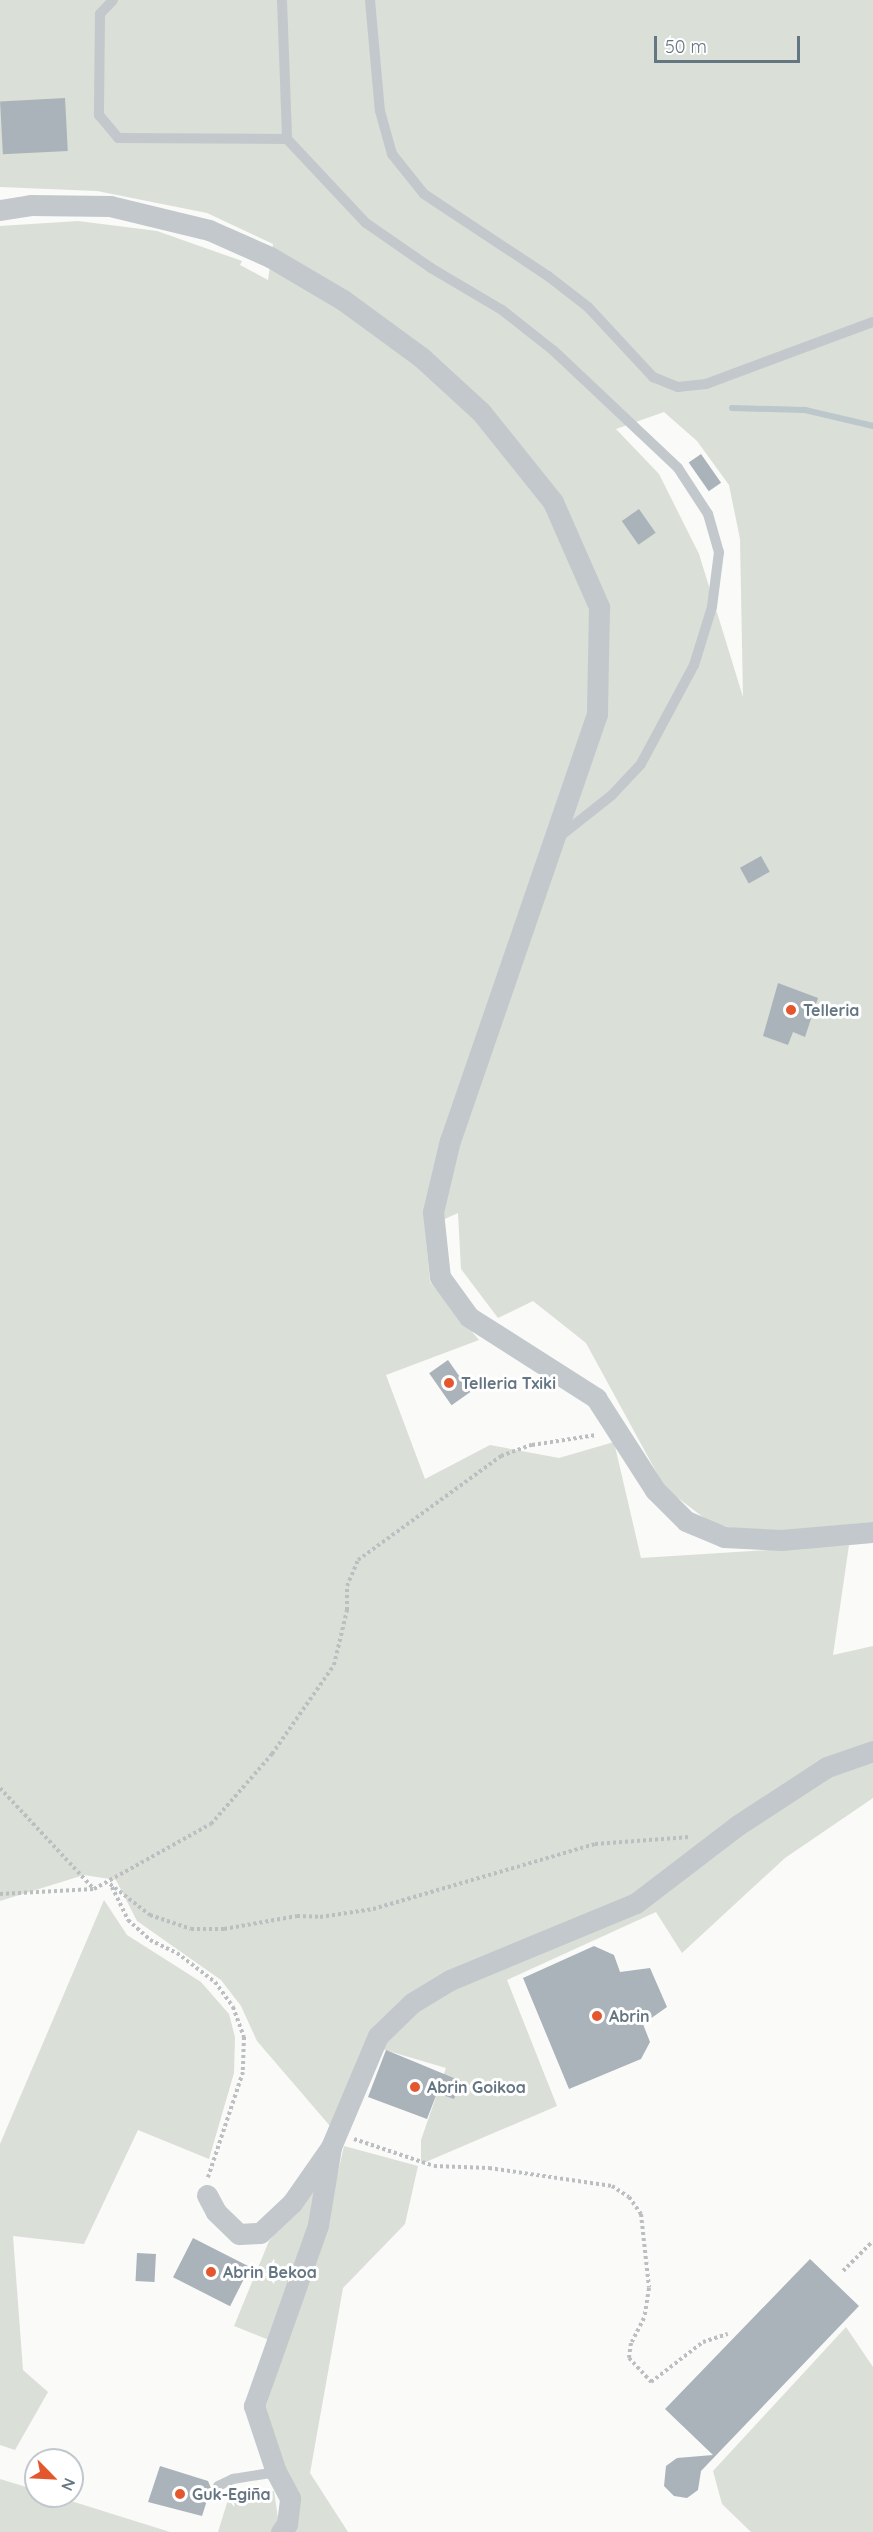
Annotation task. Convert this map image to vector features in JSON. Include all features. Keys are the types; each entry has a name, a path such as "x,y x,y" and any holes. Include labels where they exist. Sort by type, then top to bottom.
{"street":[{"path":"0,210 31,205 110,206 209,230 270,256 343,300 421,357 482,412 553,502 599,607 597,714 550,844 450,1140 433,1212 440,1277 469,1317 596,1398 621,1431 655,1490 686,1521 724,1537 781,1540 873,1532"},
{"path":"207,2195 216,2212 239,2234 260,2233 291,2203 334,2140 378,2036 411,2003 450,1980 636,1903 738,1825 827,1767 873,1751"},
{"path":"281,2532 287,2524 290,2498 276,2472 254,2406 318,2225 334,2140"}],"lane":[{"path":"112,0 100,14 99,115 118,138 287,140"},
{"path":"282,0 287,140 366,223 431,268 502,310 554,351 678,468 708,514 719,552 712,607 694,665 670,715 641,764 612,795 550,844"},
{"path":"370,0 380,111 393,154 424,194 548,276 588,307 653,377 678,387 706,384 873,322"},
{"path":"218,2486 232,2479 276,2472"}],"path":[{"path":"0,1894 94,1889 110,1884 211,1824 272,1754 333,1665 347,1610 347,1586 358,1560 501,1456 532,1445 621,1431"},
{"path":"0,1788 94,1889"},
{"path":"110,1884 150,1915 191,1929 224,1929 297,1916 320,1917 373,1909 595,1844 702,1837"},
{"path":"110,1884 128,1920 150,1940 177,1953 215,1982 233,2007 244,2037 243,2072 208,2179 207,2195"},
{"path":"334,2140 434,2166 489,2168 612,2186 629,2197 640,2214 649,2288 644,2318 631,2343 629,2358 651,2382 703,2342 728,2334"},
{"path":"843,2271 873,2241"}],"shaded area":[{"path":"0,0 873,0 873,1522 760,1533 712,1524 665,1488 586,1343 533,1301 498,1318 461,1269 458,1213 425,1228 430,1282 479,1340 386,1375 425,1479 490,1445 559,1458 614,1442 641,1558 849,1545 833,1655 873,1646 873,1798 785,1858 682,1953 656,1912 507,1980 557,2106 421,2164 421,2140 446,2068 368,2045 330,2126 257,2041 241,2006 221,1980 137,1921 116,1880 84,1875 0,1901 0,226 78,221 157,231 242,261 240,265 268,280 273,244 207,213 97,191 0,187","holes":["664,412 697,441 729,485 740,539 743,697 699,554 659,474 616,429"]},
{"path":"104,1900 127,1935 201,1982 229,2014 235,2037 234,2073 209,2159 138,2130 84,2244 13,2236 23,2370 48,2392 15,2450 0,2445 0,2144"},
{"path":"344,2146 418,2166 405,2224 343,2288 310,2473 348,2532 293,2532 265,2409 326,2224"},
{"path":"323,2172 310,2232 269,2340 234,2326 269,2241"},
{"path":"846,2327 873,2367 873,2532 751,2532 722,2504 713,2471"},
{"path":"0,2479 24,2486 24,2508 84,2508 84,2505 170,2532 0,2532"},
{"path":"274,2491 279,2525 273,2532 218,2532 227,2503 238,2492"}],"building":[{"path":"65,98 68,151 3,154 0,101"},
{"path":"701,454 721,483 709,491 689,463"},
{"path":"639,509 656,533 638,545 622,521"},
{"path":"761,856 770,872 749,883 740,868"},
{"name":"Telleria","path":"778,983 818,998 805,1037 793,1032 788,1045 763,1036"},
{"name":"Telleria Txiki","path":"448,1360 470,1392 452,1405 429,1373"},
{"name":"Abrin","path":"594,1946 614,1955 620,1972 650,1968 667,2007 643,2024 650,2042 641,2059 569,2089 523,1978"},
{"name":"Abrin Goikoa","path":"386,2050 461,2081 454,2099 437,2093 427,2119 368,2097"},
{"name":"Abrin Bekoa","path":"193,2238 250,2267 230,2306 173,2277"},
{"path":"137,2253 156,2254 155,2282 136,2281"},
{"path":"810,2259 859,2306 701,2471 698,2490 687,2498 674,2496 664,2486 666,2466 677,2458 713,2455 665,2409"},
{"name":"Guk-Egiña","path":"160,2466 208,2481 211,2488 202,2516 148,2502"}],"waterway":[{"path":"732,408 805,410 873,426"}],"place":[{"name":"Telleria","path":"791,1010"},
{"name":"Telleria Txiki","path":"449,1383"},
{"name":"Abrin","path":"597,2016"},
{"name":"Abrin Goikoa","path":"415,2087"},
{"name":"Abrin Bekoa","path":"211,2272"},
{"name":"Guk-Egiña","path":"180,2494"}]}
